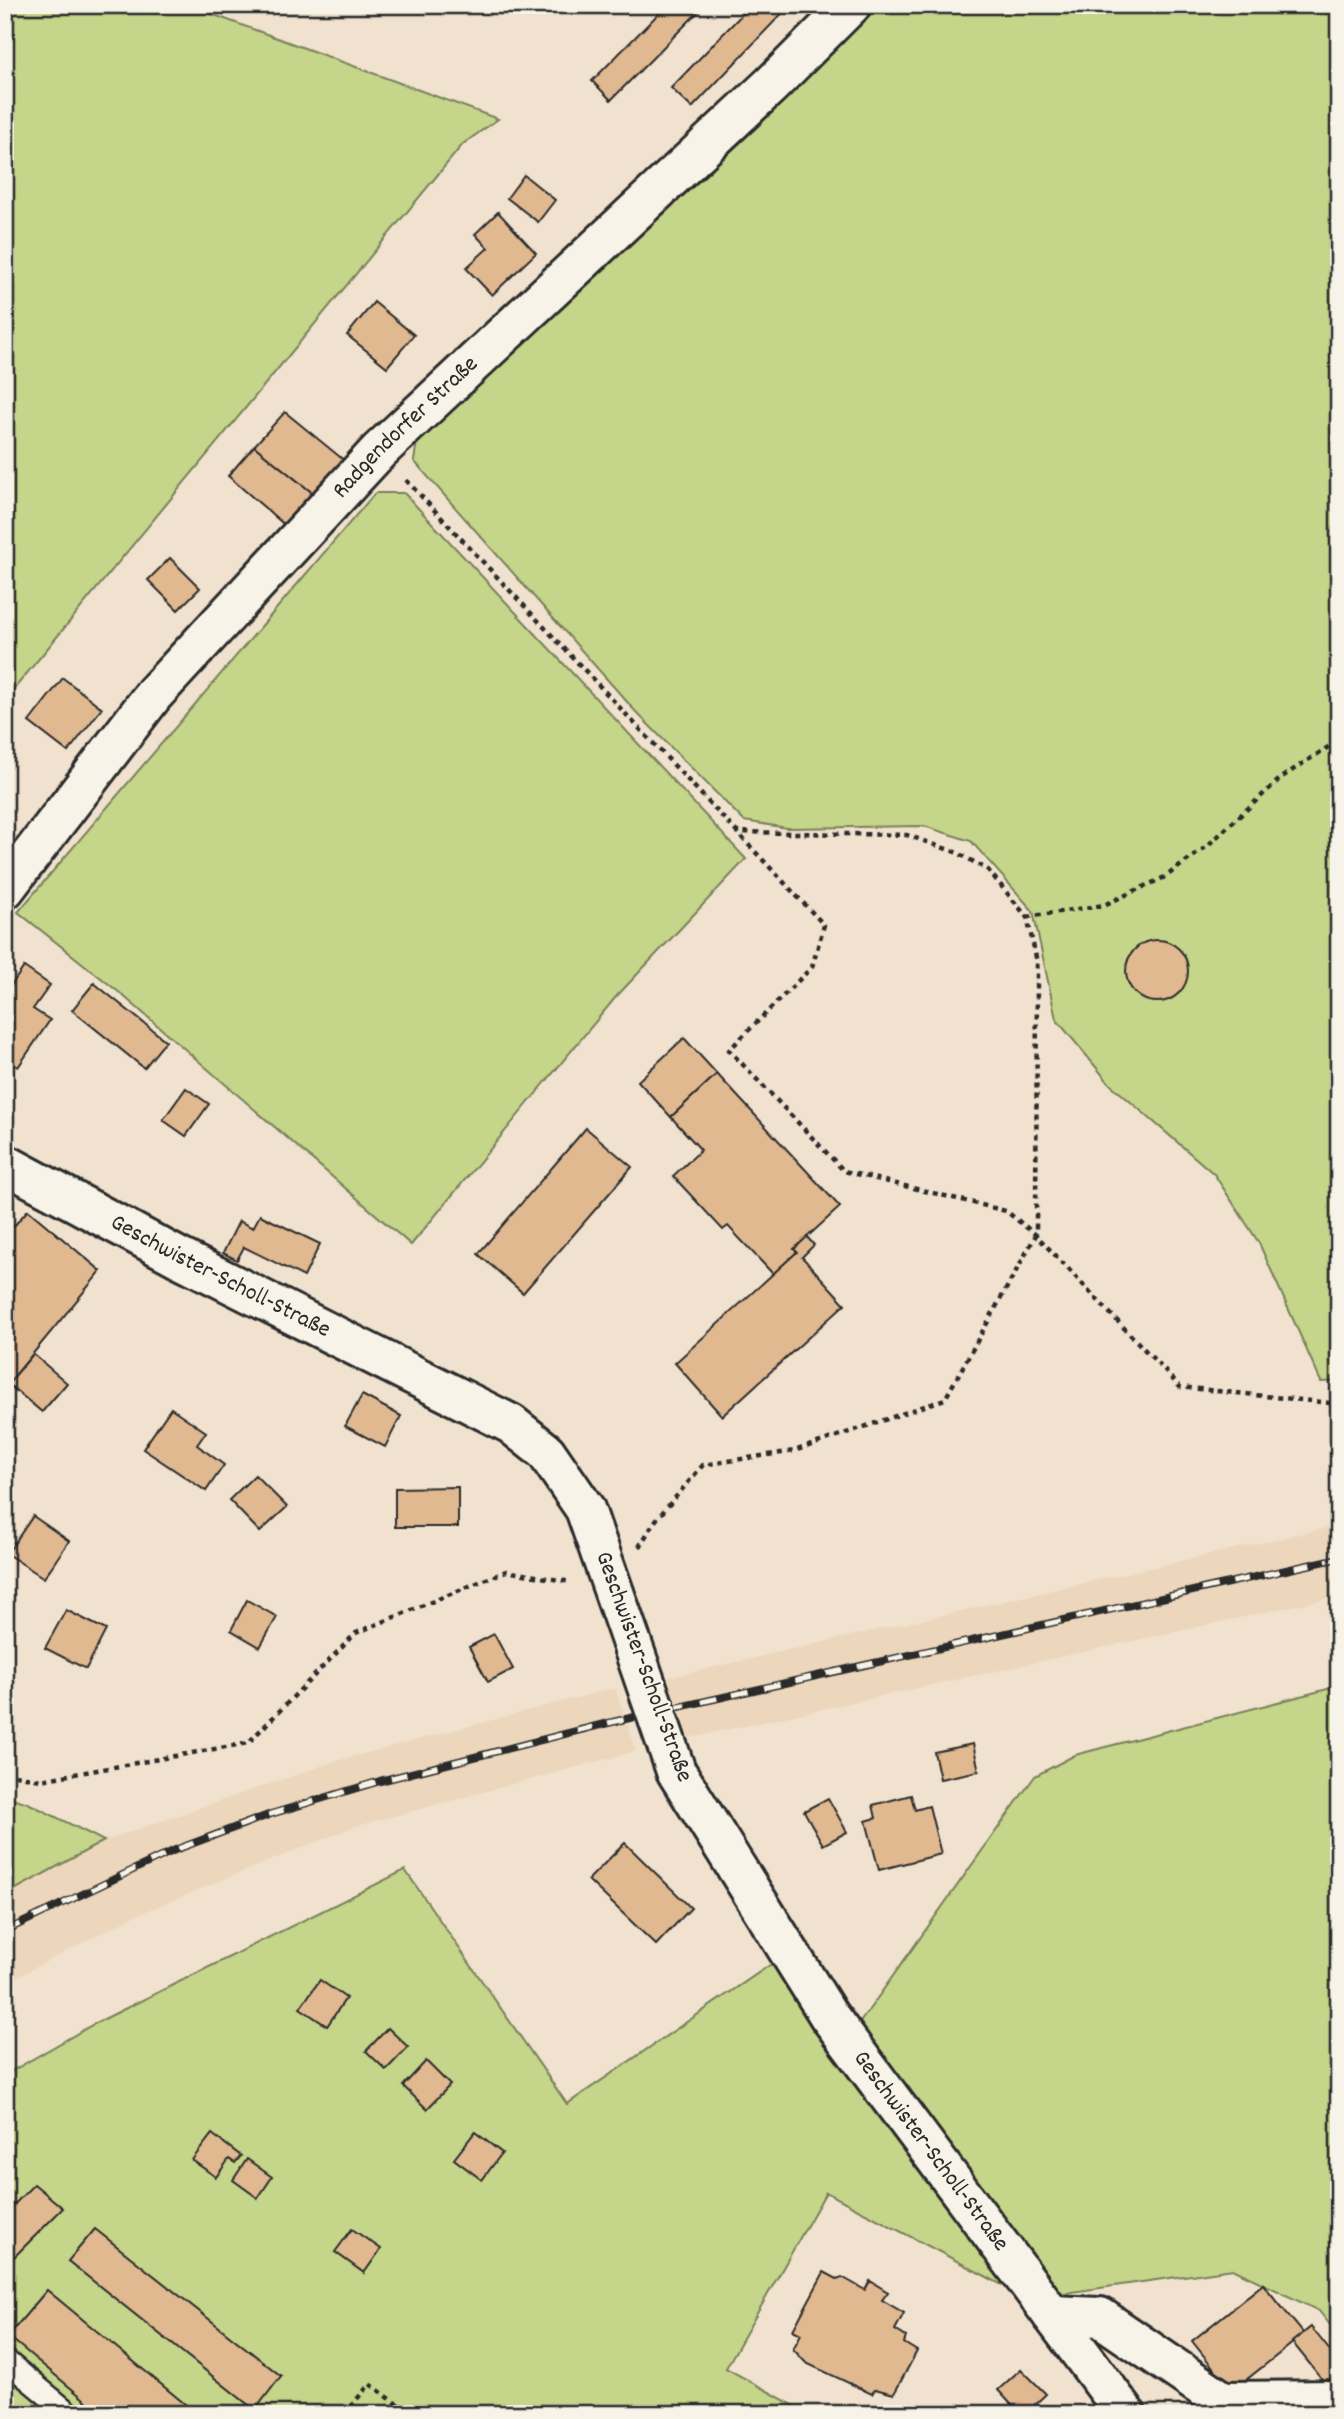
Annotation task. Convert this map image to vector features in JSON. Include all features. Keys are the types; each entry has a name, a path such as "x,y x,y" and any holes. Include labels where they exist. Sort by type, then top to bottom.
{"street":[{"name":"Radgendorfer Straße","path":"5,889 154,694 379,451 761,94 851,5"},
{"name":"Geschwister-Scholl-Straße","path":"5,1164 178,1257 511,1424 546,1452 585,1509 676,1771 829,2016 1126,2414"},
{"path":"1052,2315 1100,2316 1223,2401 1339,2400"}],"lane":[{"path":"5,2360 70,2414"}],"path":[{"path":"379,451 824,925 812,967 729,1050 844,1171 1006,1211 1036,1235 1180,1387 1339,1404"},
{"path":"1027,917 1104,905 1165,877 1206,847 1282,777 1339,740"},
{"path":"5,1773 41,1780 248,1743 356,1633 506,1572 613,1590 656,1520 703,1465 794,1451 945,1399 1036,1235 1037,962 1027,917 988,870 958,853 907,835 737,832"},
{"path":"344,2414 370,2384 411,2414"}],"shaded area":[{"path":"1339,1525 1339,1596 689,1738 666,1678"},
{"path":"615,1688 636,1751 353,1827 136,1915 5,1983 5,1894 104,1841 336,1761"}],"green space":[{"path":"5,5 195,5 206,12 498,119 463,144 5,700"},
{"path":"878,5 1339,5 1339,1381 1321,1382 1259,1243 1214,1174 1110,1084 1056,1019 1033,911 971,841 924,826 787,828 744,821 636,712 414,461 417,441 761,119"},
{"path":"375,493 404,493 746,859 615,998 411,1245 120,993 18,912"},
{"path":"1339,1686 1339,2336 1319,2311 1233,2269 1051,2295 1006,2287 826,2192 726,2368 809,2414 5,2414 5,2075 92,2025 405,1870 567,2104 799,1945 856,2028 1035,1776 1075,1755"},
{"path":"5,1796 28,1803 104,1841 5,1895"}],"building":[{"path":"667,5 705,5 611,100 592,81"},
{"path":"751,5 790,5 692,108 671,88"},
{"path":"524,175 555,200 538,222 507,198"},
{"path":"498,212 536,253 492,295 466,268 488,248 475,234"},
{"path":"374,302 414,335 387,367 347,335"},
{"path":"285,412 345,461 315,495 254,446"},
{"path":"254,446 315,495 287,527 228,476"},
{"path":"170,558 200,588 178,610 148,580"},
{"path":"63,678 102,708 68,752 29,722"},
{"path":"1157,940 1179,949 1188,971 1179,993 1157,1002 1135,993 1126,971 1135,949"},
{"path":"24,967 50,985 33,1009 50,1020 18,1067 5,1058 5,994"},
{"path":"94,983 166,1041 144,1068 72,1010"},
{"path":"684,1038 717,1074 671,1117 638,1081"},
{"path":"717,1074 840,1207 794,1249 797,1252 773,1274 728,1226 723,1230 673,1176 701,1150 671,1117"},
{"path":"186,1088 209,1104 186,1136 163,1120"},
{"path":"586,1128 632,1167 523,1293 478,1254"},
{"path":"28,1210 101,1271 8,1384 5,1381 5,1236"},
{"path":"260,1215 320,1244 304,1277 244,1247 237,1260 223,1253 239,1221 253,1228"},
{"path":"807,1237 814,1245 802,1257 845,1304 722,1416 675,1363 797,1252 794,1249"},
{"path":"33,1354 67,1383 42,1412 8,1384"},
{"path":"362,1395 401,1416 385,1447 345,1426"},
{"path":"171,1408 206,1432 197,1445 224,1465 206,1491 143,1449"},
{"path":"255,1475 287,1507 260,1532 229,1500"},
{"path":"458,1487 458,1527 395,1527 395,1488"},
{"path":"33,1516 69,1541 44,1578 7,1554"},
{"path":"247,1600 277,1617 260,1647 231,1630"},
{"path":"66,1610 106,1630 86,1669 45,1648"},
{"path":"494,1634 513,1669 488,1682 469,1647"},
{"path":"973,1744 979,1771 940,1779 934,1752"},
{"path":"911,1795 915,1810 929,1806 941,1854 879,1870 866,1821 876,1818 873,1805"},
{"path":"828,1798 847,1832 823,1845 804,1811"},
{"path":"625,1843 691,1908 656,1945 588,1880"},
{"path":"320,1980 346,1998 327,2026 300,2008"},
{"path":"388,2028 408,2047 386,2070 366,2051"},
{"path":"426,2061 450,2085 427,2109 403,2086"},
{"path":"475,2132 502,2153 482,2180 454,2159"},
{"path":"212,2134 241,2156 235,2163 229,2159 216,2177 192,2160"},
{"path":"247,2159 272,2177 258,2198 233,2180"},
{"path":"34,2184 63,2208 5,2266 5,2214"},
{"path":"95,2229 281,2376 255,2410 68,2261"},
{"path":"352,2229 381,2249 364,2273 335,2252"},
{"path":"824,2272 837,2279 842,2277 865,2290 870,2281 888,2292 882,2300 904,2313 895,2330 906,2337 904,2343 917,2351 894,2394 875,2389 872,2394 806,2363 793,2349 801,2334 793,2330"},
{"path":"1263,2284 1304,2334 1232,2391 1192,2341"},
{"path":"47,2290 197,2414 102,2414 8,2336"},
{"path":"1311,2327 1339,2362 1339,2373 1326,2384 1292,2342"},
{"path":"1021,2369 1046,2394 1025,2414 1020,2414 998,2390"}],"railway":[{"path":"5,1931 175,1850 271,1814 380,1781 608,1723 1339,1558"}]}
